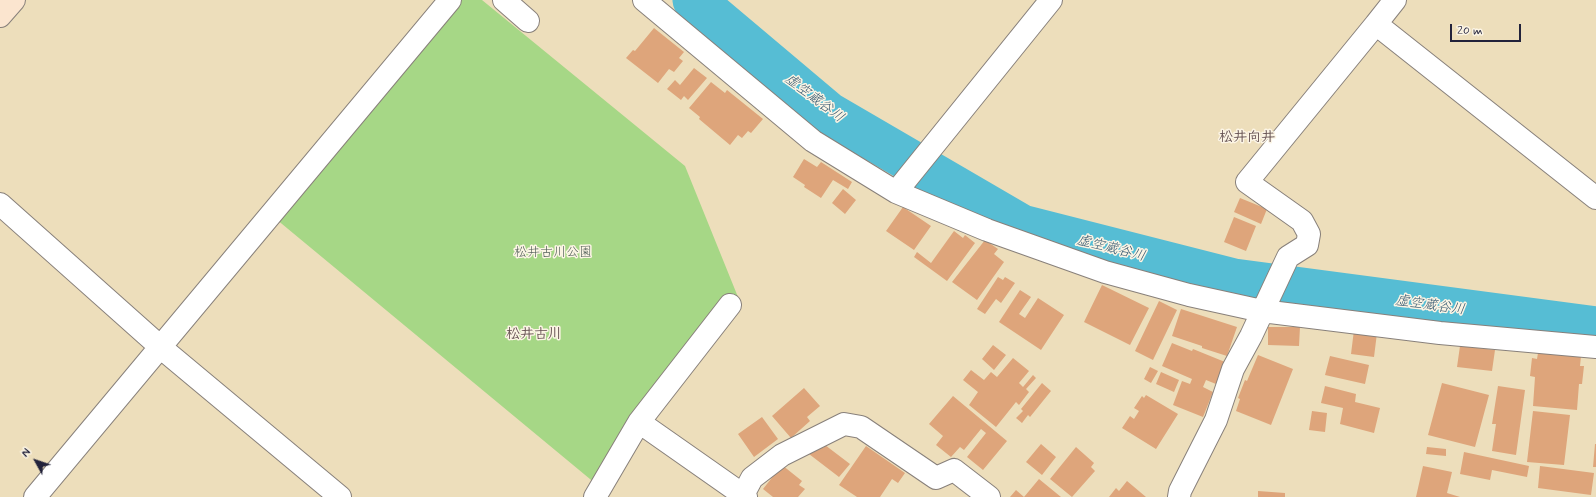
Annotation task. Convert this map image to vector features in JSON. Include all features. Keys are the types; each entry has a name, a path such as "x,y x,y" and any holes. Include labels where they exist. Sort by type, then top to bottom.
{"main road":[{"path":"0,16 14,0"}],"street":[{"path":"35,497 450,0"},
{"path":"504,0 528,21"},
{"path":"644,0 813,141 896,192 987,230 1105,272 1189,295 1262,311 1440,333 1596,347"},
{"path":"896,192 1051,0"},
{"path":"1179,497 1180,491 1216,420 1233,369 1288,257 1307,245 1310,234 1302,221 1247,182 1395,0"},
{"path":"1376,24 1596,198"},
{"path":"0,204 160,347 340,497"},
{"path":"595,497 639,422 730,305"},
{"path":"639,422 744,496 752,478 782,455 844,424 861,427 936,478 954,470 989,497"}],"green space":[{"name":"松井古川公園","path":"461,0 482,0 685,166 740,302 639,422 596,484 276,219"}],"building":[{"path":"654,28 684,52 679,58 683,61 674,72 669,69 658,83 626,58 633,50 635,51"},
{"path":"694,68 707,78 688,100 684,96 681,100 667,89 675,80 680,85"},
{"path":"711,82 725,93 727,90 763,119 751,133 748,131 742,138 738,135 730,145 699,119 700,117 689,108"},
{"path":"804,159 817,167 821,162 852,182 848,189 833,180 821,198 804,187 805,185 793,177"},
{"path":"843,189 856,200 845,214 832,203"},
{"path":"1240,198 1267,209 1261,224 1234,212"},
{"path":"903,207 931,226 914,250 886,231"},
{"path":"1234,217 1256,226 1246,251 1224,242"},
{"path":"954,231 963,238 965,235 975,243 947,281 914,257 917,252 931,263"},
{"path":"985,240 998,249 994,254 1004,262 977,300 952,282"},
{"path":"998,277 1003,280 1005,277 1015,283 1001,303 996,299 985,314 977,309"},
{"path":"1102,285 1149,308 1130,345 1084,322"},
{"path":"1020,290 1031,297 1019,314 1025,318 1038,298 1064,315 1041,350 999,322"},
{"path":"1159,301 1177,310 1153,360 1135,351"},
{"path":"1181,309 1237,327 1227,356 1172,336"},
{"path":"1268,327 1300,327 1299,346 1268,345"},
{"path":"1354,330 1377,333 1374,357 1351,354"},
{"path":"1172,343 1192,351 1193,349 1225,362 1216,384 1206,380 1203,387 1213,392 1203,417 1173,405 1182,381 1190,384 1192,379 1162,366"},
{"path":"993,345 1006,355 994,370 982,359"},
{"path":"1460,346 1495,350 1492,371 1457,367"},
{"path":"1538,353 1581,356 1580,366 1584,366 1582,384 1579,384 1577,410 1533,406 1535,377 1530,376 1532,358 1537,359"},
{"path":"1258,355 1293,369 1271,425 1236,411 1240,399 1238,398 1245,380 1247,381"},
{"path":"1330,356 1369,365 1365,384 1325,375"},
{"path":"1013,358 1029,371 1019,383 1023,387 1033,375 1036,378 1026,389 1029,392 1019,405 1016,402 996,427 969,405 978,392 963,380 971,370 984,380 991,372 997,377"},
{"path":"1150,367 1158,371 1151,383 1144,379"},
{"path":"1161,372 1179,380 1174,392 1156,384"},
{"path":"1042,383 1051,391 1030,417 1028,415 1022,423 1016,418 1023,411 1021,409"},
{"path":"1442,383 1489,395 1475,447 1428,435"},
{"path":"1325,386 1356,394 1355,402 1380,408 1374,433 1340,424 1343,408 1321,403"},
{"path":"1498,386 1525,390 1516,455 1492,451 1496,424 1492,424"},
{"path":"804,388 820,406 807,417 810,421 791,438 772,416"},
{"path":"1146,395 1178,414 1156,449 1122,428 1130,416 1134,419 1139,411 1134,408 1142,396 1144,398"},
{"path":"953,396 1007,441 983,470 967,457 986,433 981,429 964,450 960,447 951,457 936,445 943,436 929,424"},
{"path":"1312,411 1327,413 1325,432 1309,430"},
{"path":"1533,411 1570,415 1564,465 1527,462"},
{"path":"762,417 778,439 754,457 738,434"},
{"path":"817,444 823,448 825,445 850,464 839,477 809,454"},
{"path":"1041,444 1056,457 1042,475 1026,462"},
{"path":"1595,444 1596,467 1593,467"},
{"path":"866,446 905,473 898,483 892,479 880,497 857,497 839,485"},
{"path":"1076,447 1094,463 1091,467 1095,471 1072,497 1050,479"},
{"path":"1427,447 1446,449 1446,456 1426,454"},
{"path":"1464,452 1529,466 1527,477 1492,470 1490,480 1460,474"},
{"path":"782,465 802,481 799,485 805,489 798,497 773,497 763,489"},
{"path":"1423,466 1452,472 1447,493 1460,497 1416,497"},
{"path":"1540,466 1594,473 1591,495 1538,488"},
{"path":"1039,479 1061,497 1024,497"},
{"path":"1127,481 1146,497 1109,497 1116,488 1119,491"},
{"path":"1016,490 1024,497 1010,497"},
{"path":"1258,491 1285,493 1285,497 1258,497"}],"waterway":[{"name":"虚空蔵谷川","path":"694,0 828,113 1022,226 1234,280 1596,328"}],"district":[{"name":"松井向井","path":"1247,138"},
{"name":"松井古川","path":"534,335"}]}
